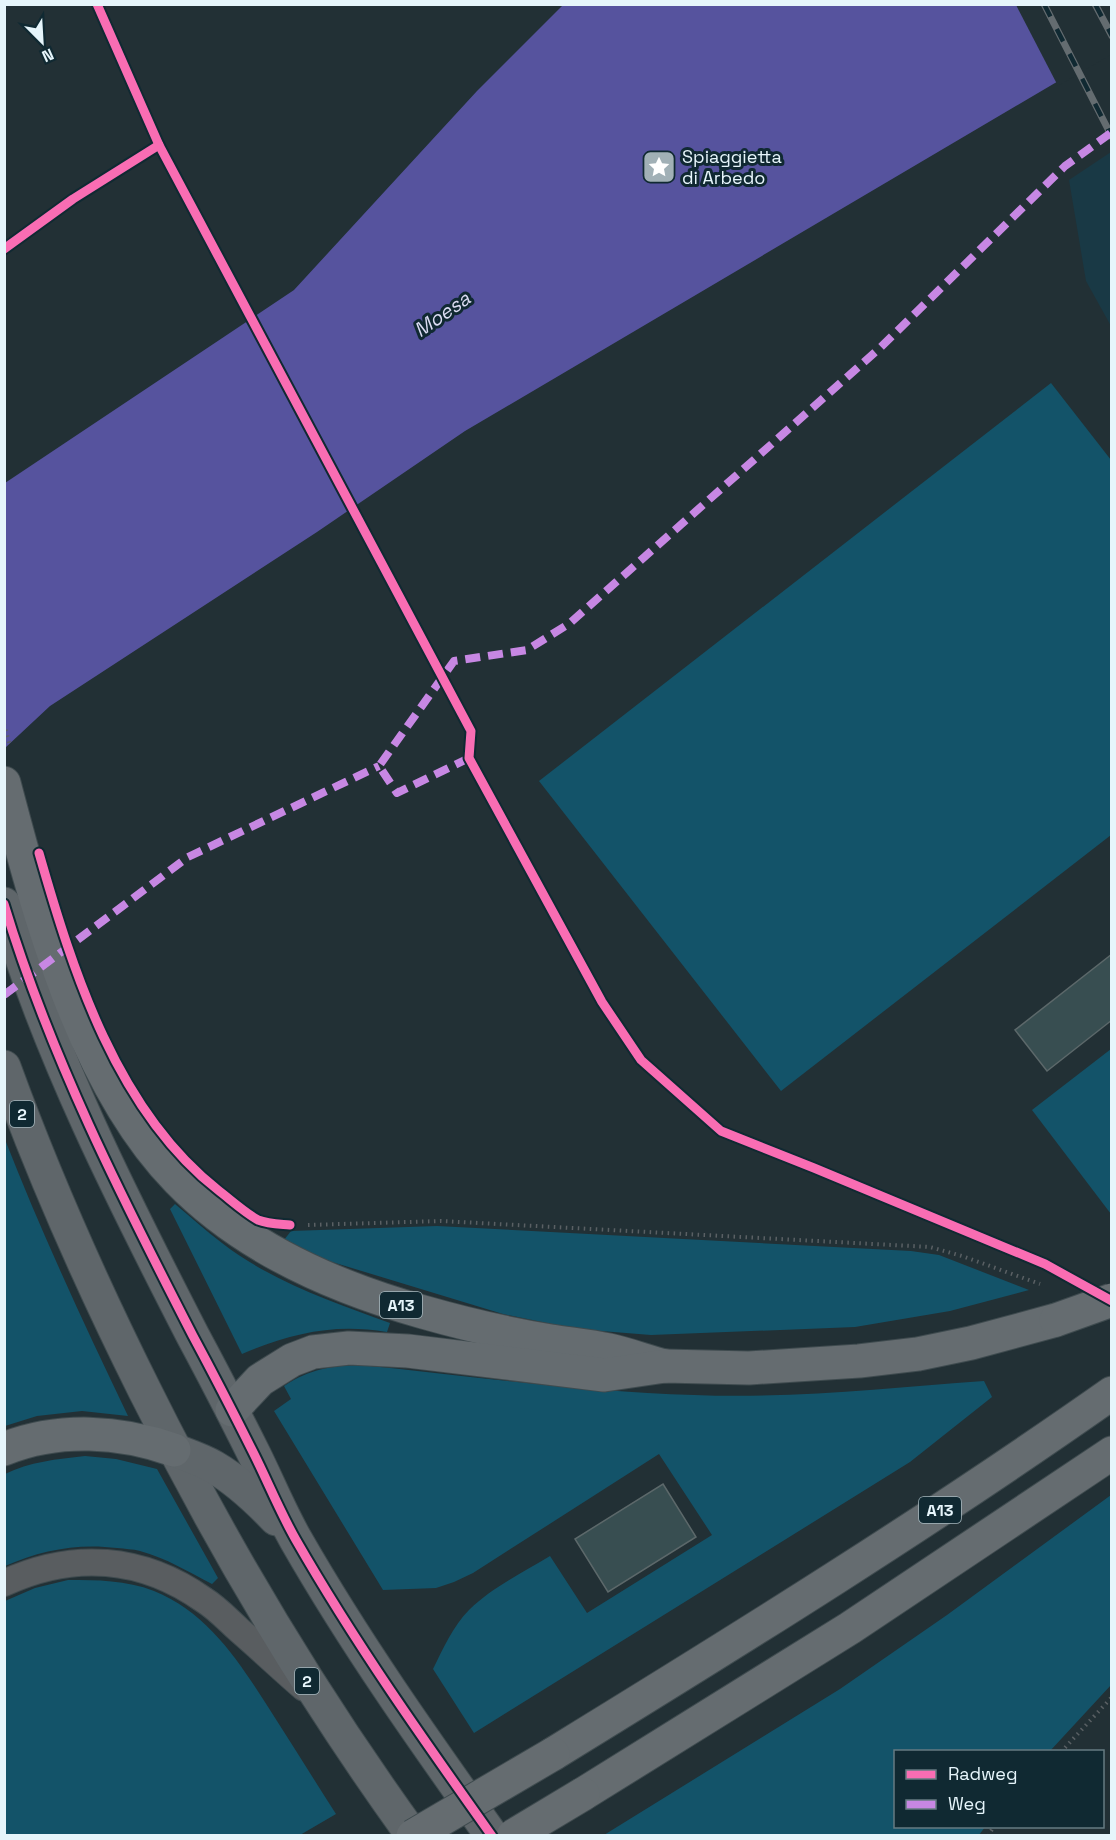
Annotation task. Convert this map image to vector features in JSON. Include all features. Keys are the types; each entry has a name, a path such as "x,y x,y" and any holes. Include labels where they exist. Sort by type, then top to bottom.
{"highway":[{"name":"A13","path":"4,783 50,942 82,1027 129,1116 154,1153 178,1180 229,1224 265,1247 300,1266 379,1298 422,1312 487,1328 608,1350 665,1366"},
{"name":"A13","path":"232,1410 260,1380 292,1360 313,1352 349,1348 408,1351 604,1375 665,1366 749,1368 859,1361 918,1354 971,1343 1056,1320 1112,1300"},
{"name":"A13","path":"413,1836 553,1754 759,1627 918,1525 1111,1394"},
{"path":"4,1449 21,1442 48,1436 89,1434 138,1440 174,1450"},
{"name":"A13","path":"513,1836 850,1628 1112,1452"}],"main road":[{"path":"4,904 42,1018 98,1147 294,1537 364,1653 492,1836"},
{"name":"2","path":"4,1067 40,1160 98,1295 174,1450 263,1608 321,1703 413,1836"},
{"name":"A13","path":"213,1520 208,1484 211,1466 232,1410"},
{"path":"174,1450 211,1466 247,1490 294,1537"}],"lane":[{"path":"4,1583 28,1572 67,1563 103,1562 142,1568 176,1582 206,1600 321,1703"}],"path":[{"path":"301,1225 441,1221 930,1247 1035,1281 1045,1287"},
{"path":"1063,1750 1112,1697"}],"shaded area":[{"path":"1111,152 1111,326 1086,281 1069,180"},
{"path":"1051,383 1111,460 1111,835 781,1091 539,781"},
{"path":"1111,1049 1111,1214 1032,1110"},
{"path":"4,1137 63,1278 128,1416 82,1411 37,1416 5,1426"},
{"path":"175,1204 222,1243 261,1269 346,1307 390,1323 387,1332 331,1329 278,1340 242,1354 170,1209"},
{"path":"437,1226 911,1251 939,1255 1029,1290 950,1311 855,1327 651,1335 576,1329 503,1314 319,1258 284,1240 291,1231"},
{"path":"360,1365 569,1387 730,1396 876,1390 984,1381 992,1397 910,1462 474,1733 433,1669 458,1623 478,1602 497,1587 550,1556 587,1613 712,1535 659,1454 473,1573 436,1588 383,1590 274,1411 291,1399 284,1386 294,1380 320,1370"},
{"path":"85,1456 116,1459 157,1469 218,1578 212,1584 159,1557 135,1550 88,1546 46,1552 5,1566 5,1474 33,1464"},
{"path":"1111,1495 1111,1685 1051,1750 894,1750 894,1828 984,1828 979,1835 604,1835 840,1689 947,1615"},
{"path":"68,1580 111,1581 143,1587 175,1601 193,1614 210,1629 239,1664 336,1814 300,1835 5,1835 5,1601 35,1588"}],"water":[{"name":"Spiaggietta di Arbedo","path":"563,5 1111,5 1111,50 465,431 317,532 50,706 5,748 5,483 294,290 477,91"}],"pier":[{"path":"1016,5 1111,5 1112,54 1058,86"}],"building":[{"path":"1112,954 1112,1020 1047,1071 1015,1030"},
{"path":"663,1484 696,1537 608,1592 575,1539"}],"railway":[{"path":"1044,4 1112,137"},
{"path":"1095,4 1112,36"}],"marked path":[{"path":"469,758 397,793 379,766 454,661 527,650 570,623 881,347 1065,166 1112,132"},
{"path":"4,995 188,857 379,766"}],"cycle path":[{"path":"97,4 159,145 471,731 469,758 602,1002 641,1060 721,1131 1045,1264 1112,1301"},
{"path":"4,249 73,199 159,145"},
{"path":"39,853 67,945 84,991 103,1036 126,1080 152,1121 183,1158 243,1210 258,1220 290,1225"},
{"path":"4,904 43,1016 89,1124 140,1231 290,1529 366,1653 492,1836"}],"place":[{"name":"Spiaggietta di Arbedo","path":"659,167"}],"water label":[{"name":"Moesa","path":"442,314"}]}
